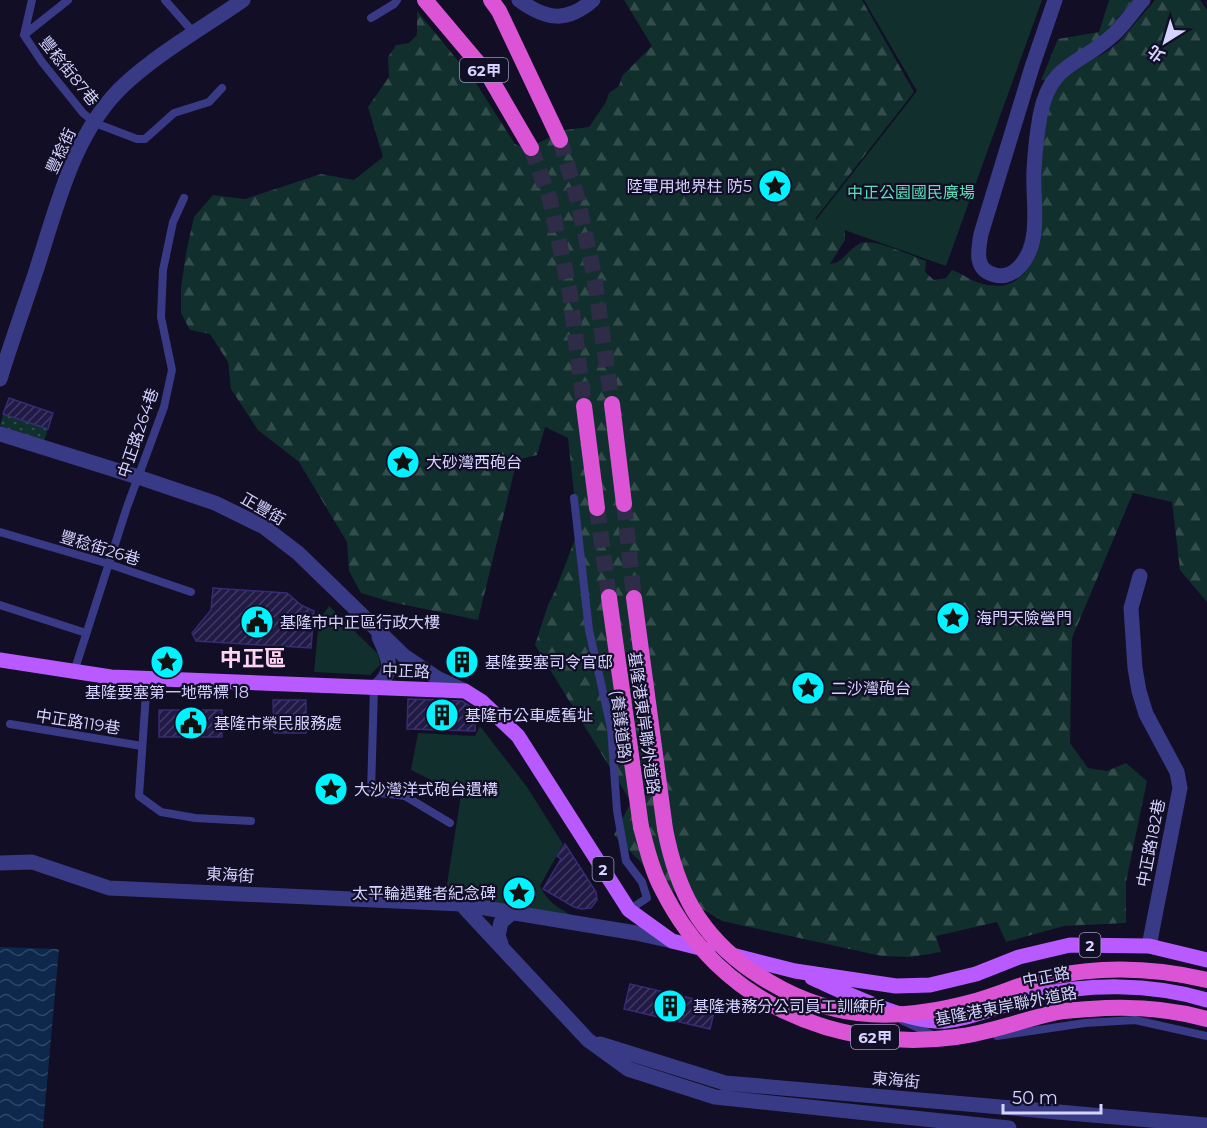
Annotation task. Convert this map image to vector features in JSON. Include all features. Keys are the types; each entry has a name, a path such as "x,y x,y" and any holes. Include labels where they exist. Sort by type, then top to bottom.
{"highway":[{"name":"62甲","path":"426,0 489,76 531,148"},
{"name":"62甲","path":"491,0 560,140"},
{"path":"612,404 624,504"},
{"path":"584,406 597,508"},
{"name":"基隆港東岸聯外道路","path":"609,597 641,826 652,866 663,892 704,953 727,975 754,995 791,1015 855,1034 896,1040 958,1037 1060,1011 1147,1007 1182,1012 1207,1019"},
{"name":"基隆港東岸聯外道路","path":"634,598 670,855 698,920 718,944 766,981 790,994 827,1008 858,1015 922,1013 974,1002 1047,977 1078,972 1162,971 1207,980"}],"main road":[{"name":"中正路","path":"0,660 111,677 465,692 481,701 518,736 629,910 672,941 795,971 896,986 930,985 976,974 1019,957 1070,945 1149,946 1207,960"},
{"name":"中正路","path":"795,971 859,999 929,1020 946,1021 1031,997 1070,990 1133,987 1183,993 1207,1000"}],"street":[{"name":"豐稔街","path":"0,379 74,157 94,123 124,85 243,0"},
{"path":"519,0 531,9 548,15 566,17 581,10 593,0"},
{"path":"1055,0 979,241 978,262 991,274 999,276 1012,273 1020,266 1029,251 1035,209 1034,172 1037,137 1045,95 1065,67 1101,45 1115,33 1143,0"},
{"name":"正豐街","path":"0,434 214,503 264,527 305,560 404,656 437,678 465,692"},
{"name":"中正路182巷","path":"1140,576 1131,608 1139,691 1146,714 1177,772 1180,788 1149,946"},
{"path":"374,688 384,681 389,669 388,656 375,629"},
{"name":"東海街","path":"0,863 32,862 109,888 461,904 672,941"},
{"path":"461,904 501,944 588,1040 628,1069 715,1097 1009,1128"},
{"path":"501,944 498,936 501,922 513,912"},
{"name":"東海街","path":"588,1040 724,1083 1207,1125"}],"lane":[{"name":"豐稔街87巷","path":"32,0 24,35 42,62 83,113 94,123"},
{"name":"豐稔街87巷","path":"24,35 68,0"},
{"path":"165,0 194,33"},
{"path":"371,18 397,0"},
{"path":"94,123 137,140 145,139 174,113 209,102 222,88"},
{"name":"中正路264巷","path":"74,672 138,477 164,407 172,370 161,317 163,270 173,222 184,198"},
{"name":"(養護道路)","path":"574,498 589,630 611,728 613,779 620,831 626,861 642,882 647,898 629,910"},
{"name":"豐稔街26巷","path":"0,532 109,564 191,592"},
{"path":"0,605 86,633"},
{"name":"中正路119巷","path":"147,678 139,796 161,812 195,818 251,821"},
{"path":"374,688 371,792 405,796 450,822"},
{"name":"中正路119巷","path":"10,724 142,746"},
{"path":"859,999 952,1041 972,1041 1085,1023 1135,1020 1207,1036"}],"green space":[{"path":"624,0 862,0 914,92 815,219 845,230 845,240 830,264 839,261 861,243 875,243 926,261 925,272 934,280 946,278 952,270 977,282 994,286 1009,284 1016,280 1032,261 1046,116 1052,95 1069,72 1106,52 1119,42 1155,0 1200,0 1207,10 1207,602 1180,570 1172,502 1133,493 1072,638 1070,743 1088,768 1107,771 1126,763 1147,781 1126,882 1126,923 1064,926 1006,942 997,922 936,936 941,952 911,957 881,956 722,921 663,885 614,835 631,802 535,645 548,605 578,531 568,438 545,427 537,455 517,460 478,620 391,602 361,593 349,571 347,542 299,462 258,430 231,389 228,362 210,334 190,330 181,313 181,288 194,217 213,195 245,199 321,174 354,180 383,157 368,107 389,77 388,57 396,45 409,43 417,35 417,11 474,80 515,144 526,149 565,130 589,127 606,102 609,93 619,86 622,76 652,46"},
{"name":"中正公園國民廣場","path":"864,0 1042,0 946,266 816,220 917,91"},
{"path":"1109,0 1133,0 1102,37 1048,80 1041,80 1058,39 1099,32"},
{"path":"3,414 48,429 44,441 0,426"},
{"path":"329,606 378,654 380,665 370,675 314,672 319,620"},
{"path":"480,726 527,787 563,844 540,886 550,900 574,917 445,897 461,795 411,770 418,733 475,736"}],"water":[{"path":"0,947 59,949 43,1128 0,1128"}],"building":[{"path":"9,398 53,413 48,429 3,414"},
{"name":"基隆市中正區行政大樓","path":"213,588 287,593 301,605 314,611 311,648 196,641 192,633 211,610"},
{"name":"基隆要塞司令官邸","path":"454,657 469,658 467,670 453,669"},
{"name":"基隆市公車處舊址","path":"408,699 462,701 476,710 475,731 407,729"},
{"path":"273,700 306,700 306,733 274,733"},
{"name":"基隆市榮民服務處","path":"159,710 222,710 222,737 159,737"},
{"path":"565,844 596,892 597,900 591,908 574,907 543,889 561,859 557,856"},
{"name":"基隆港務分公司員工訓練所","path":"630,984 716,1004 710,1029 624,1009"}],"tunnel":[{"path":"560,140 578,201 594,275 612,404"},
{"path":"531,148 550,200 570,293 584,406"},
{"path":"624,504 634,598"},
{"path":"597,508 609,597"}],"place":[{"name":"陸軍用地界柱 防5","path":"775,186"},
{"name":"大砂灣西砲台","path":"403,462"},
{"name":"海門天險營門","path":"953,618"},
{"name":"基隆市中正區行政大樓","path":"257,622"},
{"name":"基隆要塞第一地帶標 18","path":"167,662"},
{"name":"基隆要塞司令官邸","path":"462,662"},
{"name":"二沙灣砲台","path":"808,688"},
{"name":"基隆市公車處舊址","path":"442,715"},
{"name":"基隆市榮民服務處","path":"191,723"},
{"name":"大沙灣洋式砲台遺構","path":"331,789"},
{"name":"太平輪遇難者紀念碑","path":"519,893"},
{"name":"基隆港務分公司員工訓練所","path":"670,1006"}],"district":[{"name":"中正區","path":"253,658"}]}
